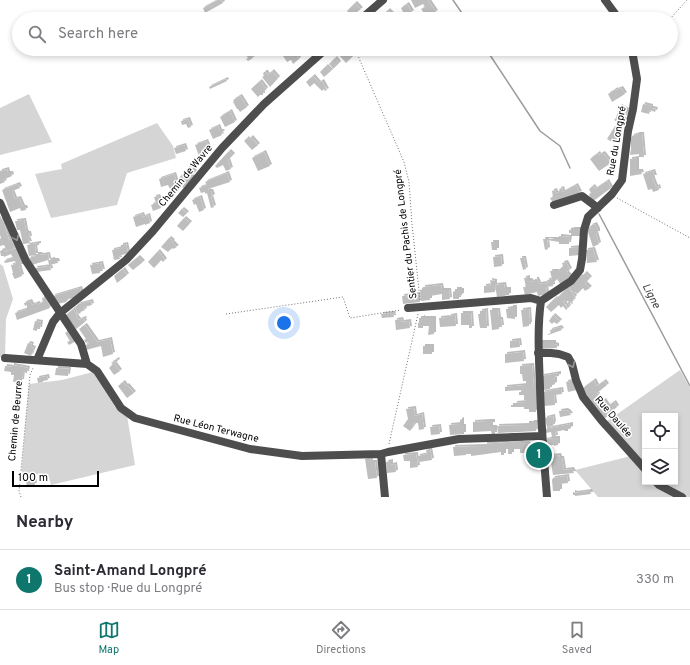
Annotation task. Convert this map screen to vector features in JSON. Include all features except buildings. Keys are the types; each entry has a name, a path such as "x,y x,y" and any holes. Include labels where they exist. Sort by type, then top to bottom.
{"street":[{"path":"369,12 383,0"},
{"path":"605,0 614,12"},
{"name":"Chemin de Wavre","path":"60,313 126,260 153,231 232,137 264,104 318,56"},
{"name":"Rue du Longpré","path":"541,301 571,281 580,270 584,230 588,217 612,194 622,180 628,131 637,79 634,56"},
{"path":"554,205 582,196 598,208"},
{"path":"0,203 26,261 81,344 87,364 5,358"},
{"path":"408,308 531,298 541,301 539,315 538,354 547,497"},
{"path":"37,360 53,322 60,313"},
{"name":"Rue Daulée","path":"538,354 551,353 568,357 572,364 576,380 583,397 602,421 642,466"},
{"name":"Rue Léon Terwagne","path":"87,364 97,371 121,408 135,418 250,449 302,456 384,453 459,439 542,436"},
{"path":"384,453 385,497"},
{"path":"659,485 682,497"}],"path":[{"path":"676,12 687,0"},
{"name":"Sentier du Pachis de Longpré","path":"358,56 404,162 409,182 420,307 384,453"},
{"path":"612,194 690,238"},
{"path":"226,314 342,297 350,318 408,308"},
{"name":"Chemin de Beurre","path":"21,497 19,491 30,375 37,360"}],"shaded area":[{"path":"29,94 52,142 0,155 0,108"},
{"path":"157,123 173,146 176,158 127,173 117,205 51,218 35,174 62,169 61,164"},
{"path":"0,264 3,266 13,299 6,319 5,358 0,357"},
{"path":"680,370 690,388 690,497 598,497 575,470 635,455 606,422"},
{"path":"93,372 115,407 127,415 135,465 51,485 48,474 21,475 29,384 62,380"}],"waterway":[{"name":"Ligne","path":"453,0 461,12"},
{"name":"Ligne","path":"491,56 540,131 560,146 570,168"},
{"name":"Ligne","path":"599,214 690,386"}],"place":[{"name":"Saint-Amand Longpré","path":"539,455"}]}
